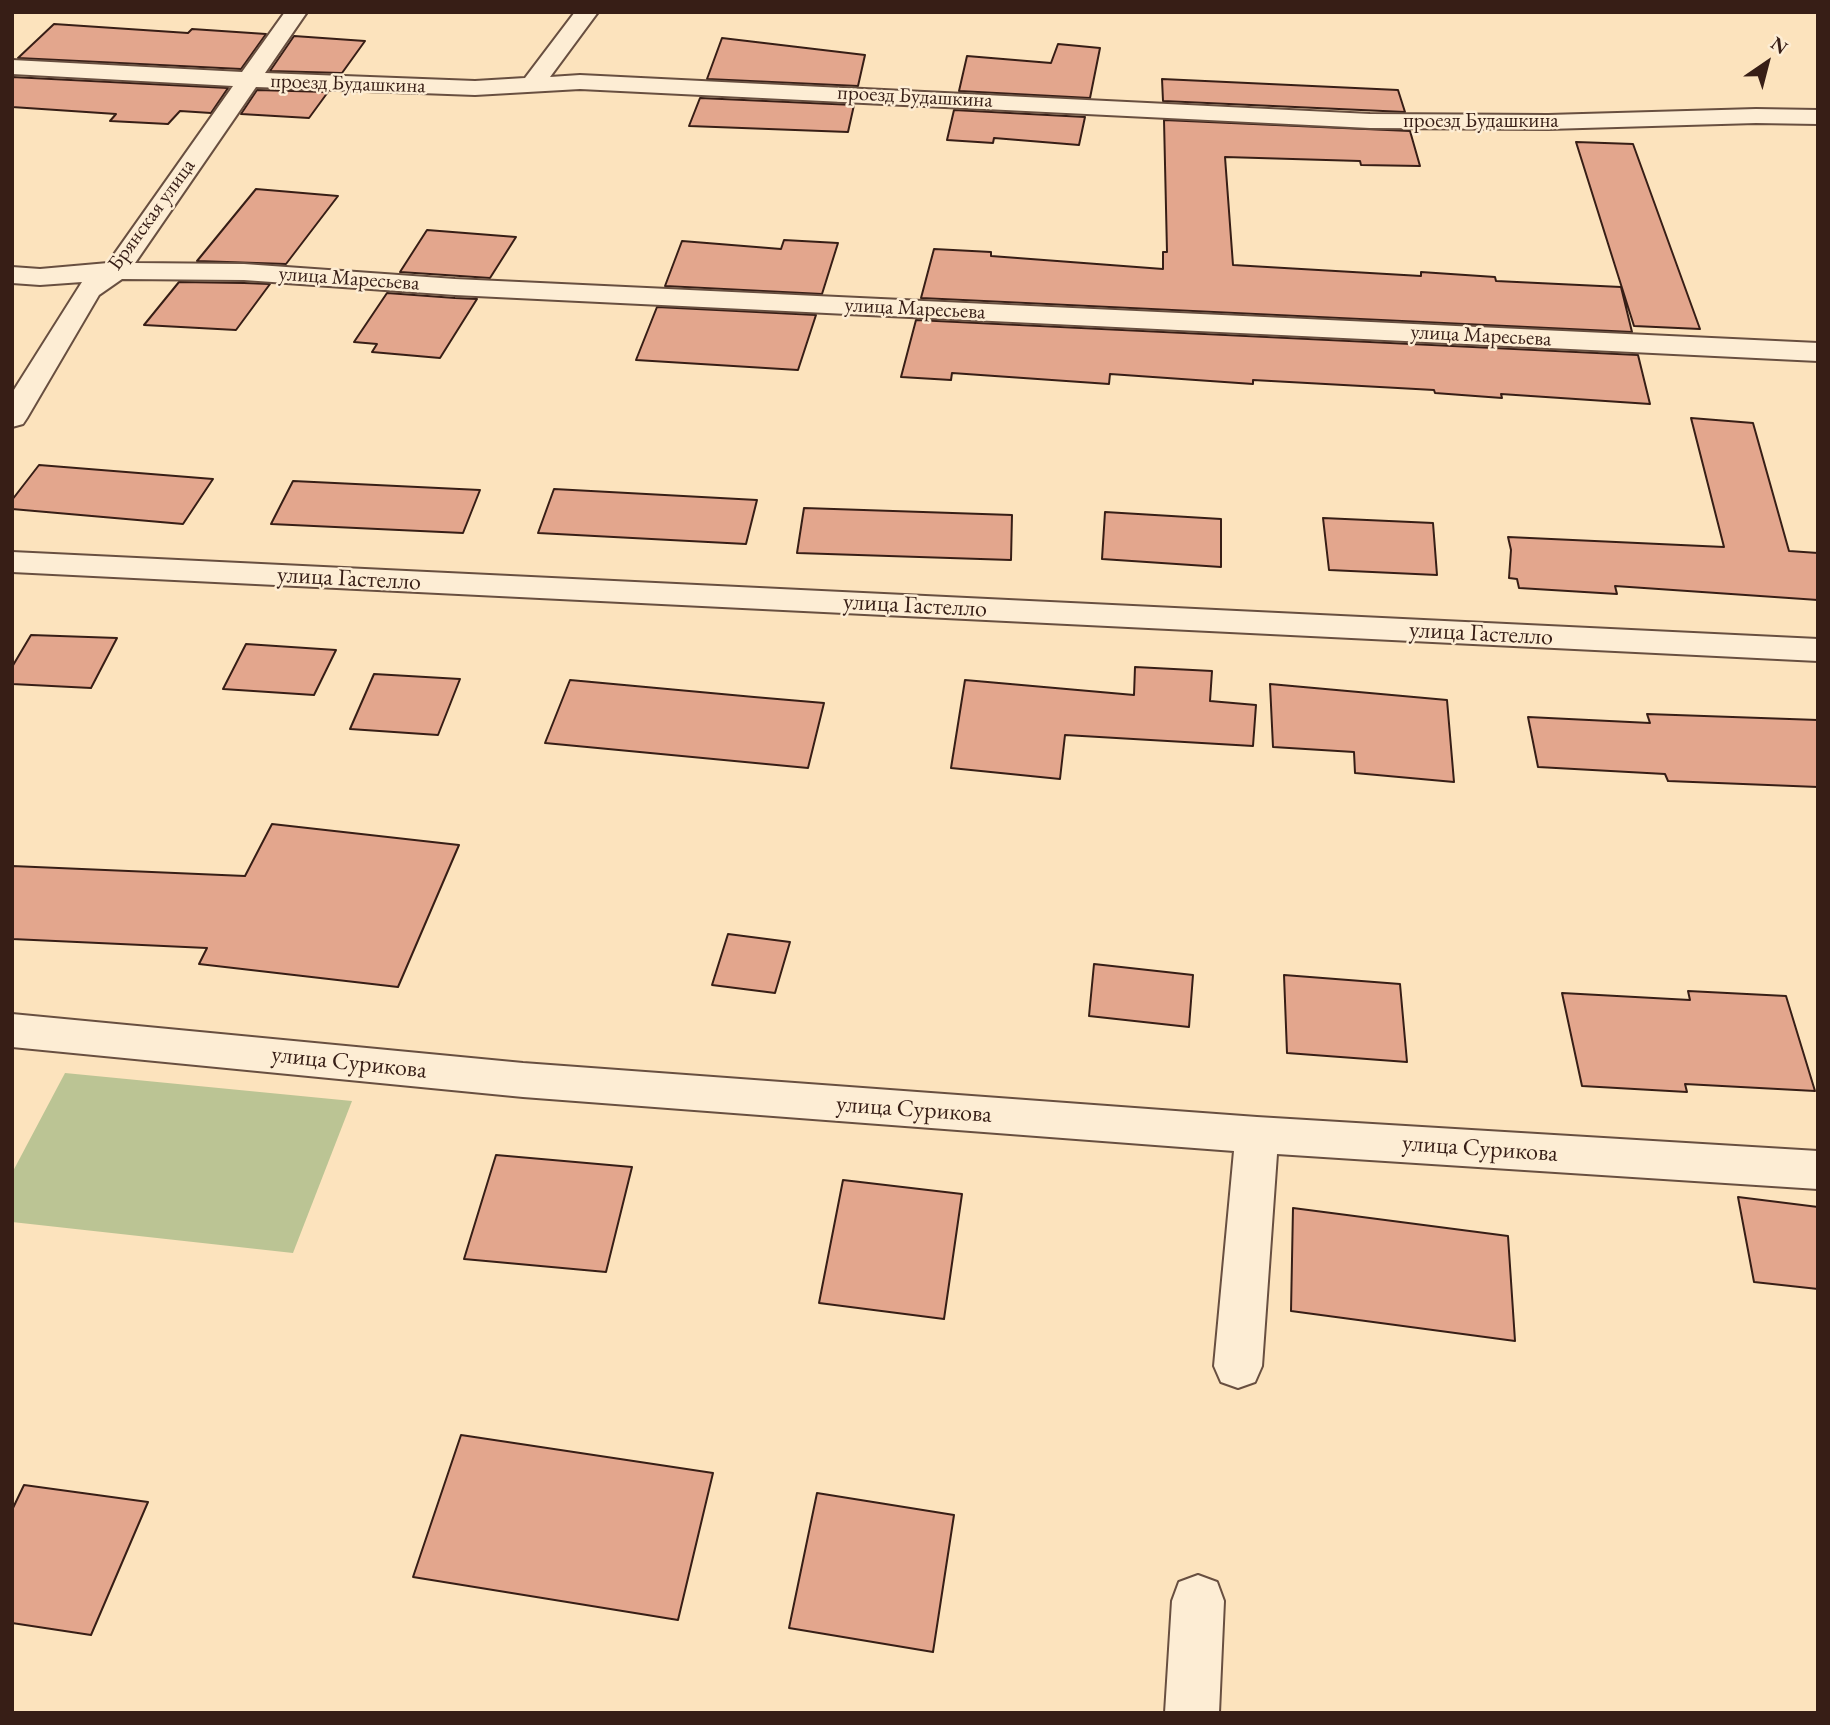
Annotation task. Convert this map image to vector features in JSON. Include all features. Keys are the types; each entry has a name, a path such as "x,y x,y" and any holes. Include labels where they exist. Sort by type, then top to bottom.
{"street":[{"name":"Брянская улица","path":"12,418 88,290 116,271 296,12"},
{"path":"532,85 587,12"},
{"name":"проезд Будашкина","path":"12,67 397,87 475,88 594,82 1370,121 1548,122 1756,116 1818,117"},
{"name":"улица Маресьева","path":"12,275 40,277 116,271 244,272 455,287 1818,352"},
{"name":"улица Гастелло","path":"12,562 1818,650"},
{"name":"улица Сурикова","path":"12,1030 523,1080 1257,1135 1818,1170"},
{"path":"1238,1366 1257,1135"},
{"path":"1192,1713 1198,1601"}],"green space":[{"path":"65,1073 352,1101 293,1253 12,1222 12,1173"}],"building":[{"path":"54,24 188,33 192,29 266,34 241,69 18,58"},
{"path":"294,36 365,41 342,73 270,71"},
{"path":"722,38 865,55 858,86 707,79"},
{"path":"1058,44 1100,48 1090,98 959,91 967,56 1051,63"},
{"path":"12,77 228,88 211,113 180,111 168,124 110,121 116,114 12,107"},
{"path":"1162,79 1398,90 1405,112 1163,101"},
{"path":"257,90 328,92 309,118 241,114"},
{"path":"700,98 854,105 848,132 689,126"},
{"path":"954,110 1085,117 1079,145 994,138 993,143 947,140"},
{"path":"1164,120 1410,131 1420,166 1361,165 1360,161 1225,157 1233,265 1421,276 1421,272 1495,277 1496,281 1621,287 1632,332 921,298 934,249 1163,269 1163,252 1167,252"},
{"path":"1576,142 1633,144 1700,329 1634,326"},
{"path":"256,189 338,196 286,264 197,261"},
{"path":"427,230 516,237 490,278 400,272"},
{"path":"784,240 838,243 822,294 665,286 682,241 781,249"},
{"path":"179,282 270,284 236,330 144,325"},
{"path":"387,293 477,299 440,358 372,352 377,344 354,342"},
{"path":"657,307 816,315 798,370 636,360"},
{"path":"916,320 1638,355 1650,404 1501,394 1502,398 1435,393 1434,390 1253,380 1253,384 1110,374 1109,384 952,373 951,380 901,377"},
{"path":"1691,418 1753,423 1789,551 1818,553 1818,600 1615,586 1617,594 1519,588 1517,579 1509,578 1511,550 1508,537 1724,547"},
{"path":"39,465 213,479 183,524 12,509 12,500"},
{"path":"293,481 480,490 463,533 271,524"},
{"path":"554,489 757,500 746,544 538,533"},
{"path":"804,508 1012,515 1011,560 797,553"},
{"path":"1105,512 1221,519 1221,567 1102,559"},
{"path":"1323,518 1433,523 1437,575 1329,570"},
{"path":"31,635 117,638 91,688 12,684 12,667"},
{"path":"246,644 336,650 314,695 223,689"},
{"path":"1135,667 1212,671 1210,701 1256,705 1253,746 1065,735 1060,779 951,768 965,680 1134,695"},
{"path":"374,674 460,679 438,735 350,729"},
{"path":"570,680 824,703 808,768 545,743"},
{"path":"1270,684 1447,700 1454,782 1355,773 1354,752 1273,747"},
{"path":"1647,714 1818,720 1818,787 1668,781 1665,774 1538,767 1528,717 1650,723"},
{"path":"272,824 459,845 398,987 199,964 207,948 12,939 12,866 245,876"},
{"path":"728,934 790,942 775,993 712,985"},
{"path":"1094,964 1193,975 1189,1027 1089,1016"},
{"path":"1284,975 1400,984 1407,1062 1287,1053"},
{"path":"1688,991 1786,996 1815,1091 1685,1084 1687,1092 1582,1086 1562,993 1690,1000"},
{"path":"496,1155 632,1167 606,1272 464,1259"},
{"path":"843,1180 962,1194 944,1319 819,1303"},
{"path":"1738,1197 1818,1207 1818,1289 1754,1282"},
{"path":"1293,1208 1508,1236 1515,1341 1291,1311"},
{"path":"461,1435 713,1473 678,1620 413,1577"},
{"path":"24,1485 148,1502 91,1635 12,1623 12,1510"},
{"path":"817,1493 954,1515 933,1652 789,1628"}]}
